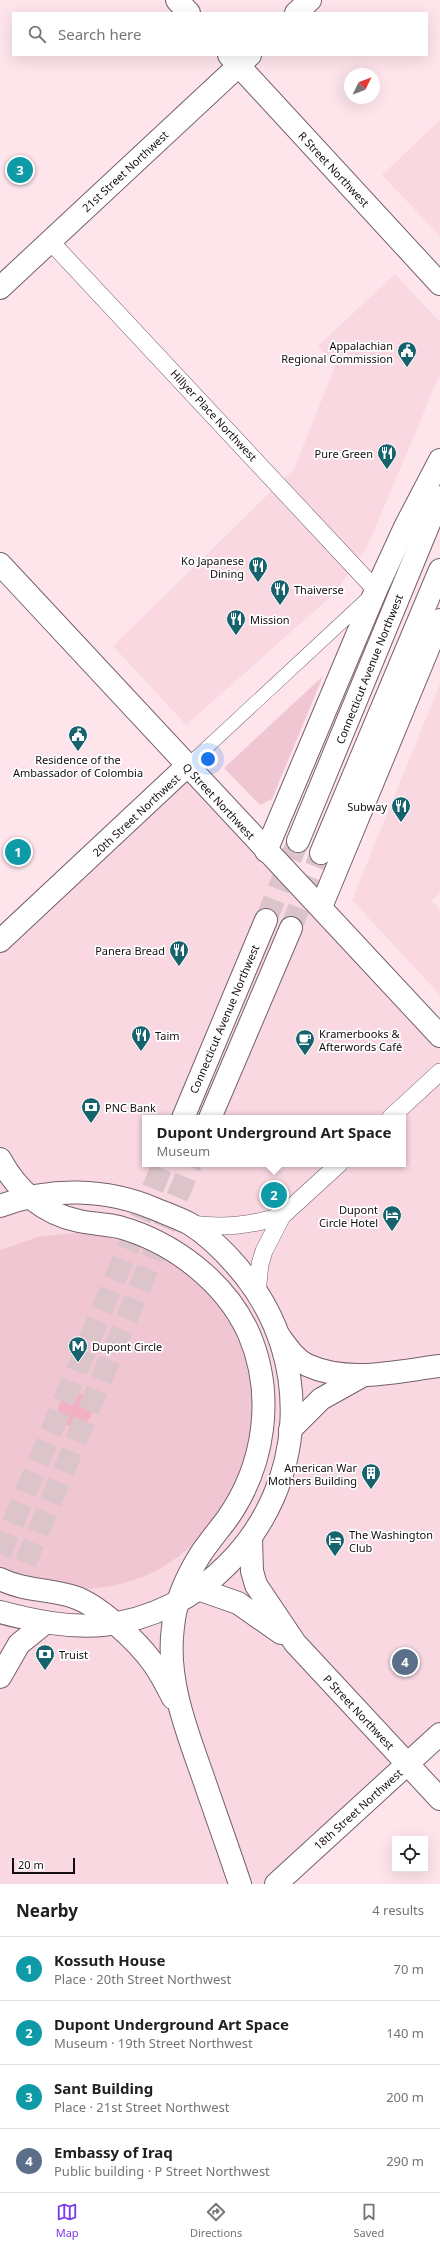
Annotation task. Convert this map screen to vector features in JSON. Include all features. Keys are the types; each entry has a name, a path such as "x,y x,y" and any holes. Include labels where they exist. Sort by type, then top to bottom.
{"main road":[{"path":"177,0 189,12"},
{"path":"297,12 310,0"},
{"name":"21st Street Northwest","path":"0,288 239,59"},
{"name":"R Street Northwest","path":"239,59 440,284"},
{"path":"266,851 376,590 405,527 440,460"},
{"name":"Connecticut Avenue Northwest","path":"298,841 440,496"},
{"name":"Q Street Northwest","path":"0,564 440,1036"},
{"path":"321,853 440,570"},
{"path":"321,907 440,620"},
{"name":"20th Street Northwest","path":"0,941 187,766"},
{"name":"Connecticut Avenue Northwest","path":"184,1115 266,920"},
{"path":"211,1115 291,928"},
{"path":"0,1159 9,1176 30,1197 56,1215 119,1227 168,1248 192,1264 213,1282 240,1317 249,1335 260,1375 263,1403 260,1445 255,1465 238,1502 200,1554 179,1601 173,1625 172,1640 179,1707"},
{"path":"0,1206 30,1197 66,1193 117,1195 137,1201 190,1224 230,1257 257,1293 269,1312 279,1336 290,1374 292,1408 284,1469 278,1488 268,1509 251,1538 222,1570 198,1589 179,1601 144,1616 114,1624 83,1626 45,1623 0,1612"},
{"path":"279,1336 294,1356 306,1364 333,1373 364,1375 440,1366"},
{"path":"290,1430 321,1399 364,1375"},
{"name":"P Street Northwest","path":"251,1538 251,1559 256,1585 295,1643 440,1799"},
{"path":"0,1579 20,1586 74,1597 101,1612 142,1650 154,1664 179,1707 240,1884"},
{"name":"P Street Northwest","path":"198,1589 238,1603 295,1643"},
{"path":"0,1677 19,1644 45,1623"},
{"name":"18th Street Northwest","path":"276,1884 440,1734"}],"street":[{"name":"Hillyer Place Northwest","path":"50,241 376,590"},
{"name":"20th Street Northwest","path":"187,766 376,590"},
{"path":"393,1115 440,1072"},
{"path":"257,1293 260,1264 264,1251 282,1216 336,1167"},
{"path":"190,1224 237,1227 255,1224 282,1216"}],"shaded area":[{"path":"440,120 440,236 382,175"},
{"path":"395,274 440,322 440,374 368,545 336,592 186,725 113,646 294,469 335,366 318,346"},
{"path":"323,676 272,799 260,805 224,768"},
{"path":"440,684 440,893 432,901 440,909 440,995 352,900"},
{"path":"187,766 440,1036 440,1734 276,1884 0,1884 0,941"},
{"name":"Dupont Circle","path":"77,1233 119,1240 158,1255 191,1278 219,1306 239,1340 251,1378 253,1418 244,1461 234,1493 230,1501 198,1539 185,1552 155,1571 121,1584 84,1589 53,1586 0,1572 0,1250 41,1236"},
{"path":"75,1393 87,1398 92,1410 87,1422 75,1427 63,1422 58,1410 63,1398"}],"tunnel":[{"path":"266,920 298,841"},
{"path":"291,928 321,853"},
{"path":"0,1554 162,1167"},
{"path":"0,1624 190,1167"}],"place":[{"name":"Sant Building","path":"20,170"},
{"name":"Appalachian Regional Commission","path":"407,368"},
{"name":"Pure Green","path":"387,470"},
{"name":"Ko Japanese Dining","path":"258,583"},
{"name":"Thaiverse","path":"280,606"},
{"name":"Mission","path":"236,636"},
{"name":"Residence of the Ambassador of Colombia","path":"78,752"},
{"name":"Subway","path":"401,823"},
{"name":"Kossuth House","path":"18,852"},
{"name":"Panera Bread","path":"179,967"},
{"name":"Taim","path":"141,1052"},
{"name":"Kramerbooks & Afterwords Café","path":"305,1056"},
{"name":"PNC Bank","path":"91,1124"},
{"name":"Dupont Underground Art Space","path":"274,1195"},
{"name":"Dupont Circle Hotel","path":"392,1232"},
{"name":"Dupont Circle","path":"78,1363"},
{"name":"American War Mothers Building","path":"371,1490"},
{"name":"The Washington Club","path":"335,1557"},
{"name":"Embassy of Iraq","path":"405,1662"},
{"name":"Truist","path":"45,1671"}]}
